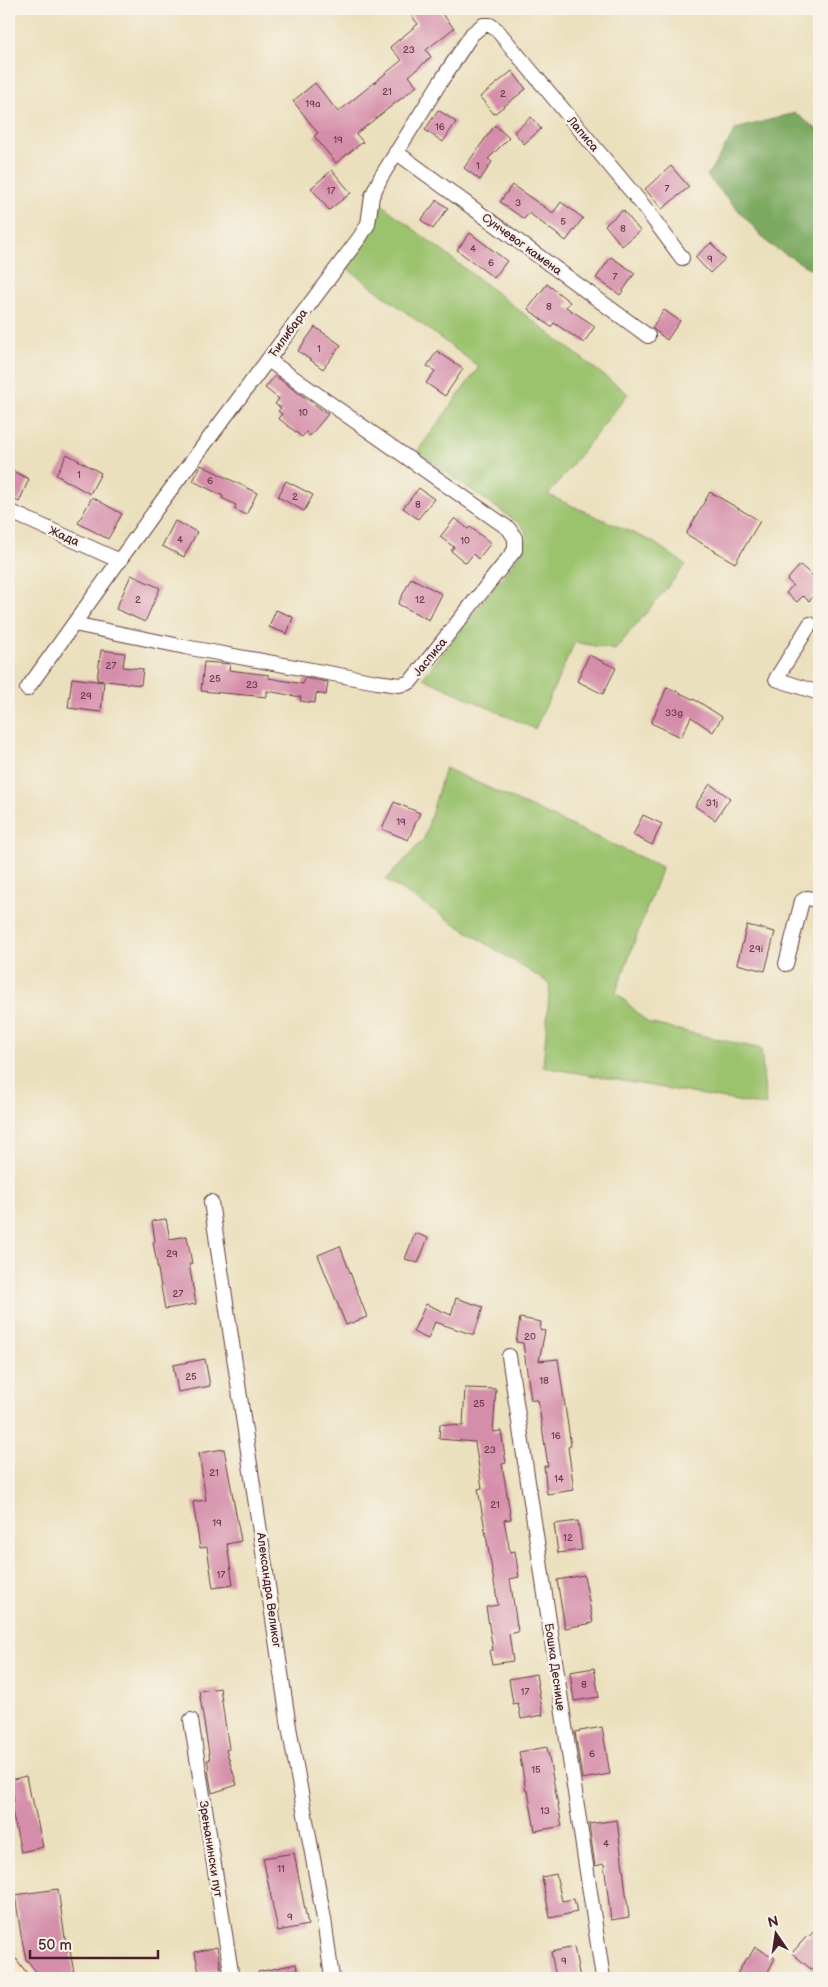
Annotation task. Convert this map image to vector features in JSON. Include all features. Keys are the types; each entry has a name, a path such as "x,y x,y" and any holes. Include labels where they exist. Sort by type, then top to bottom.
{"main road":[{"path":"9,1966 18,1978"}],"street":[{"name":"Лаписа","path":"476,29 486,24 496,30 642,204 682,258"},
{"name":"Ћилибара","path":"74,624 162,501 365,229 368,224 372,196 380,177 476,29"},
{"name":"Сунчевог камена","path":"396,152 648,336"},
{"name":"Јасписа","path":"74,624 185,647 377,682 404,684 411,681 515,550 515,538 509,529 268,360"},
{"name":"Жада","path":"9,511 120,561"},
{"path":"27,689 74,624"},
{"path":"810,624 776,679 819,693"},
{"path":"786,964 802,901 807,898 819,900"},
{"name":"Александра Великог","path":"211,1202 289,1727 324,1919 332,1978"},
{"name":"Бошка Деснице","path":"509,1356 603,1978"},
{"name":"Зрењанински пут","path":"191,1720 232,1978"}],"green space":[{"path":"795,113 819,131 819,274 770,245 707,176 736,129"},
{"path":"381,204 628,394 548,495 653,542 686,565 615,650 575,642 535,729 423,678 514,562 525,543 526,534 520,524 417,452 479,367 344,266 377,220"},
{"path":"445,768 662,867 616,992 648,1023 761,1049 766,1106 543,1067 550,984 386,880 424,839"}],"building":[{"path":"419,9 438,9 454,28 426,50 431,57 409,76 417,86 356,134 363,142 336,163 314,136 318,133 293,101 315,83 338,112 402,60 390,47 418,24 411,15"},
{"path":"512,71 526,89 494,114 480,97"},
{"path":"438,110 456,122 443,142 425,130"},
{"path":"531,117 541,129 524,144 514,132"},
{"path":"495,125 509,138 488,159 492,162 480,180 464,168"},
{"path":"671,166 689,187 662,209 645,189"},
{"path":"332,170 351,193 329,210 311,188"},
{"path":"512,185 553,213 561,202 583,218 566,241 529,213 524,219 500,202"},
{"path":"437,200 448,208 433,229 421,220"},
{"path":"623,210 640,231 622,246 605,225"},
{"path":"470,233 507,261 494,278 457,250"},
{"path":"711,243 725,259 710,273 695,257"},
{"path":"611,257 635,273 620,295 596,278"},
{"path":"547,284 570,302 566,307 595,326 584,343 554,323 551,327 528,309"},
{"path":"664,310 680,321 667,340 652,328"},
{"path":"315,327 341,345 323,369 298,351"},
{"path":"437,351 463,369 445,396 426,383 435,371 427,366"},
{"path":"275,376 328,414 310,436 306,432 302,437 278,418 282,414 278,411 281,408 275,404 279,399 265,388"},
{"path":"67,454 101,473 90,494 56,475"},
{"path":"201,465 257,493 246,515 234,509 236,505 222,498 223,496 193,481"},
{"path":"9,469 29,479 19,502 9,497"},
{"path":"286,481 313,495 304,511 278,497"},
{"path":"419,488 434,499 418,519 403,508"},
{"path":"710,492 760,521 735,563 686,534"},
{"path":"92,497 122,514 108,539 78,523"},
{"path":"455,518 468,529 470,527 491,543 478,559 473,554 466,563 451,551 454,547 440,537"},
{"path":"175,521 197,532 184,557 162,546"},
{"path":"800,565 819,581 819,589 809,601 803,596 797,602 786,593 793,585 787,580"},
{"path":"131,575 160,588 145,622 116,609"},
{"path":"411,578 442,594 429,620 398,604"},
{"path":"276,610 293,617 287,634 269,627"},
{"path":"101,650 125,653 123,667 143,669 141,685 97,680"},
{"path":"589,655 616,668 603,694 577,681"},
{"path":"204,662 230,664 229,670 269,675 269,678 303,684 304,678 328,682 326,695 316,693 315,703 300,701 301,697 267,691 267,697 201,691"},
{"path":"72,678 104,682 101,712 68,708"},
{"path":"667,687 699,702 722,717 713,732 691,717 681,737 651,723"},
{"path":"710,784 730,798 715,820 695,806"},
{"path":"394,802 420,813 408,840 382,829"},
{"path":"643,815 662,824 652,845 633,835"},
{"path":"747,925 775,932 765,971 737,964"},
{"path":"166,1219 170,1239 187,1236 192,1264 189,1264 196,1304 165,1309 153,1242 155,1241 152,1221"},
{"path":"415,1233 428,1238 418,1263 405,1259"},
{"path":"340,1246 367,1317 346,1325 318,1255"},
{"path":"456,1298 483,1307 474,1335 435,1322 428,1339 413,1332 426,1304 451,1315"},
{"path":"520,1318 541,1322 540,1330 545,1331 539,1361 558,1359 571,1446 568,1447 574,1490 547,1494 544,1466 548,1466 538,1400 531,1400 523,1343 516,1342"},
{"path":"205,1359 210,1386 178,1392 173,1365"},
{"path":"465,1388 496,1389 493,1432 501,1431 506,1463 502,1464 511,1519 504,1520 510,1552 515,1551 519,1577 510,1579 518,1632 509,1634 513,1661 492,1664 489,1651 493,1650 486,1607 498,1605 478,1489 482,1488 475,1442 439,1439 440,1424 463,1426"},
{"path":"224,1449 241,1541 227,1544 233,1585 213,1588 207,1547 200,1548 193,1502 206,1500 199,1453"},
{"path":"578,1521 582,1550 558,1553 554,1524"},
{"path":"584,1575 593,1623 565,1628 557,1580"},
{"path":"594,1668 599,1697 574,1701 570,1672"},
{"path":"536,1674 543,1715 521,1719 518,1703 513,1704 509,1679"},
{"path":"220,1688 229,1749 226,1750 237,1785 212,1793 208,1770 210,1769 207,1760 210,1760 199,1691"},
{"path":"602,1727 610,1774 582,1779 575,1732"},
{"path":"547,1747 562,1826 535,1831 519,1752"},
{"path":"26,1776 43,1847 21,1852 10,1802 14,1801 10,1780"},
{"path":"617,1820 629,1917 611,1920 604,1864 595,1866 589,1824"},
{"path":"294,1853 308,1925 278,1931 263,1858"},
{"path":"556,1874 562,1901 574,1899 577,1912 550,1918 542,1877"},
{"path":"58,1889 67,1952 70,1951 75,1978 41,1978 26,1959 15,1895"},
{"path":"819,1927 819,1976 792,1953 807,1936"},
{"path":"217,1947 221,1969 199,1973 195,1952"},
{"path":"574,1947 580,1978 556,1978 551,1952"},
{"path":"755,1947 775,1958 765,1978 735,1978 746,1958 748,1959"},
{"path":"296,1964 299,1978 259,1978 258,1972"}]}
